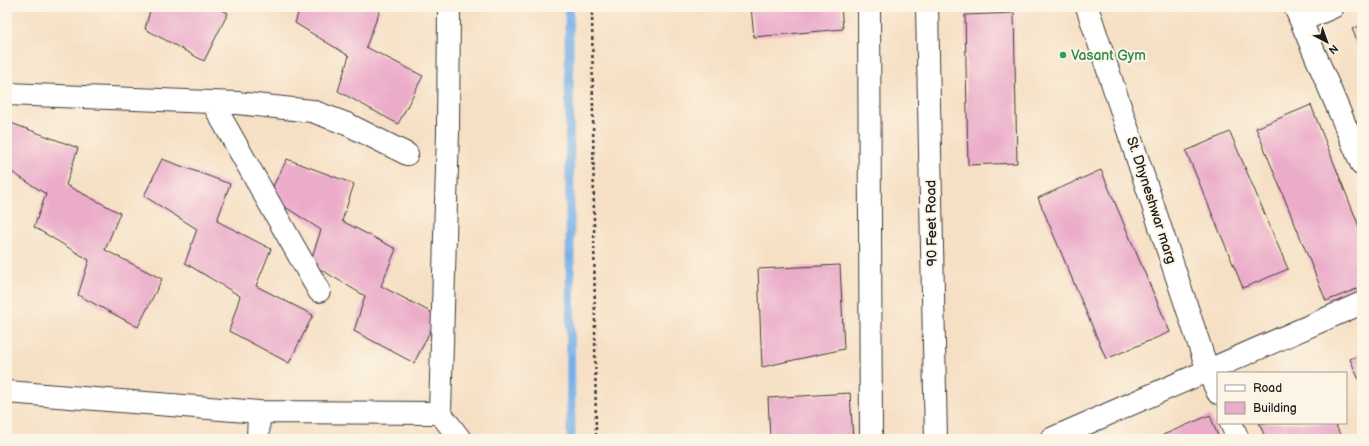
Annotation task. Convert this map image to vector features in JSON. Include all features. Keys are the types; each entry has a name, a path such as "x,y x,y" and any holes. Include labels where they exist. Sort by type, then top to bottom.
{"street":[{"path":"449,7 448,132 440,413 460,439"},
{"path":"869,7 871,439"},
{"name":"90 Feet Road","path":"927,7 936,439"},
{"name":"St. Dhyneshwar marg","path":"1087,7 1208,371 1217,391"},
{"path":"1333,7 1298,14 1362,165"},
{"path":"7,94 237,103 312,111 347,124 407,154"},
{"path":"212,102 320,291"},
{"path":"1051,439 1362,303"},
{"path":"7,392 258,412 440,413"},
{"path":"258,412 258,439"},
{"path":"1231,424 1238,439"}],"path":[{"path":"592,7 596,439"}],"building":[{"path":"151,7 216,7 228,13 204,61 145,29"},
{"path":"300,7 375,7 380,10 366,47 423,76 398,124 338,91 349,56 295,23"},
{"path":"751,7 841,7 843,29 754,37"},
{"path":"1014,13 1017,163 968,165 965,15"},
{"path":"1362,25 1362,51 1352,29"},
{"path":"1311,105 1362,234 1362,287 1326,301 1256,128"},
{"path":"11,123 78,148 66,185 120,213 105,250 162,279 138,327 78,295 89,260 34,227 46,194 7,169 7,131"},
{"path":"1230,132 1288,269 1243,288 1186,151"},
{"path":"162,159 230,184 217,221 271,249 256,286 313,315 289,363 229,331 240,296 185,263 197,229 144,196"},
{"path":"287,159 354,184 342,221 396,249 381,286 438,316 414,363 354,331 365,296 310,263 321,230 268,196"},
{"path":"1101,170 1170,332 1106,359 1038,198"},
{"path":"840,265 844,349 762,367 758,269"},
{"path":"1362,354 1362,387 1350,359"},
{"path":"850,393 853,439 770,439 768,398"},
{"path":"1210,415 1219,439 1165,439 1163,435"},
{"path":"1259,424 1335,424 1342,439 1266,439"}],"waterway":[{"path":"569,7 571,439"}],"place":[{"name":"Vasant Gym","path":"1063,55"}]}
